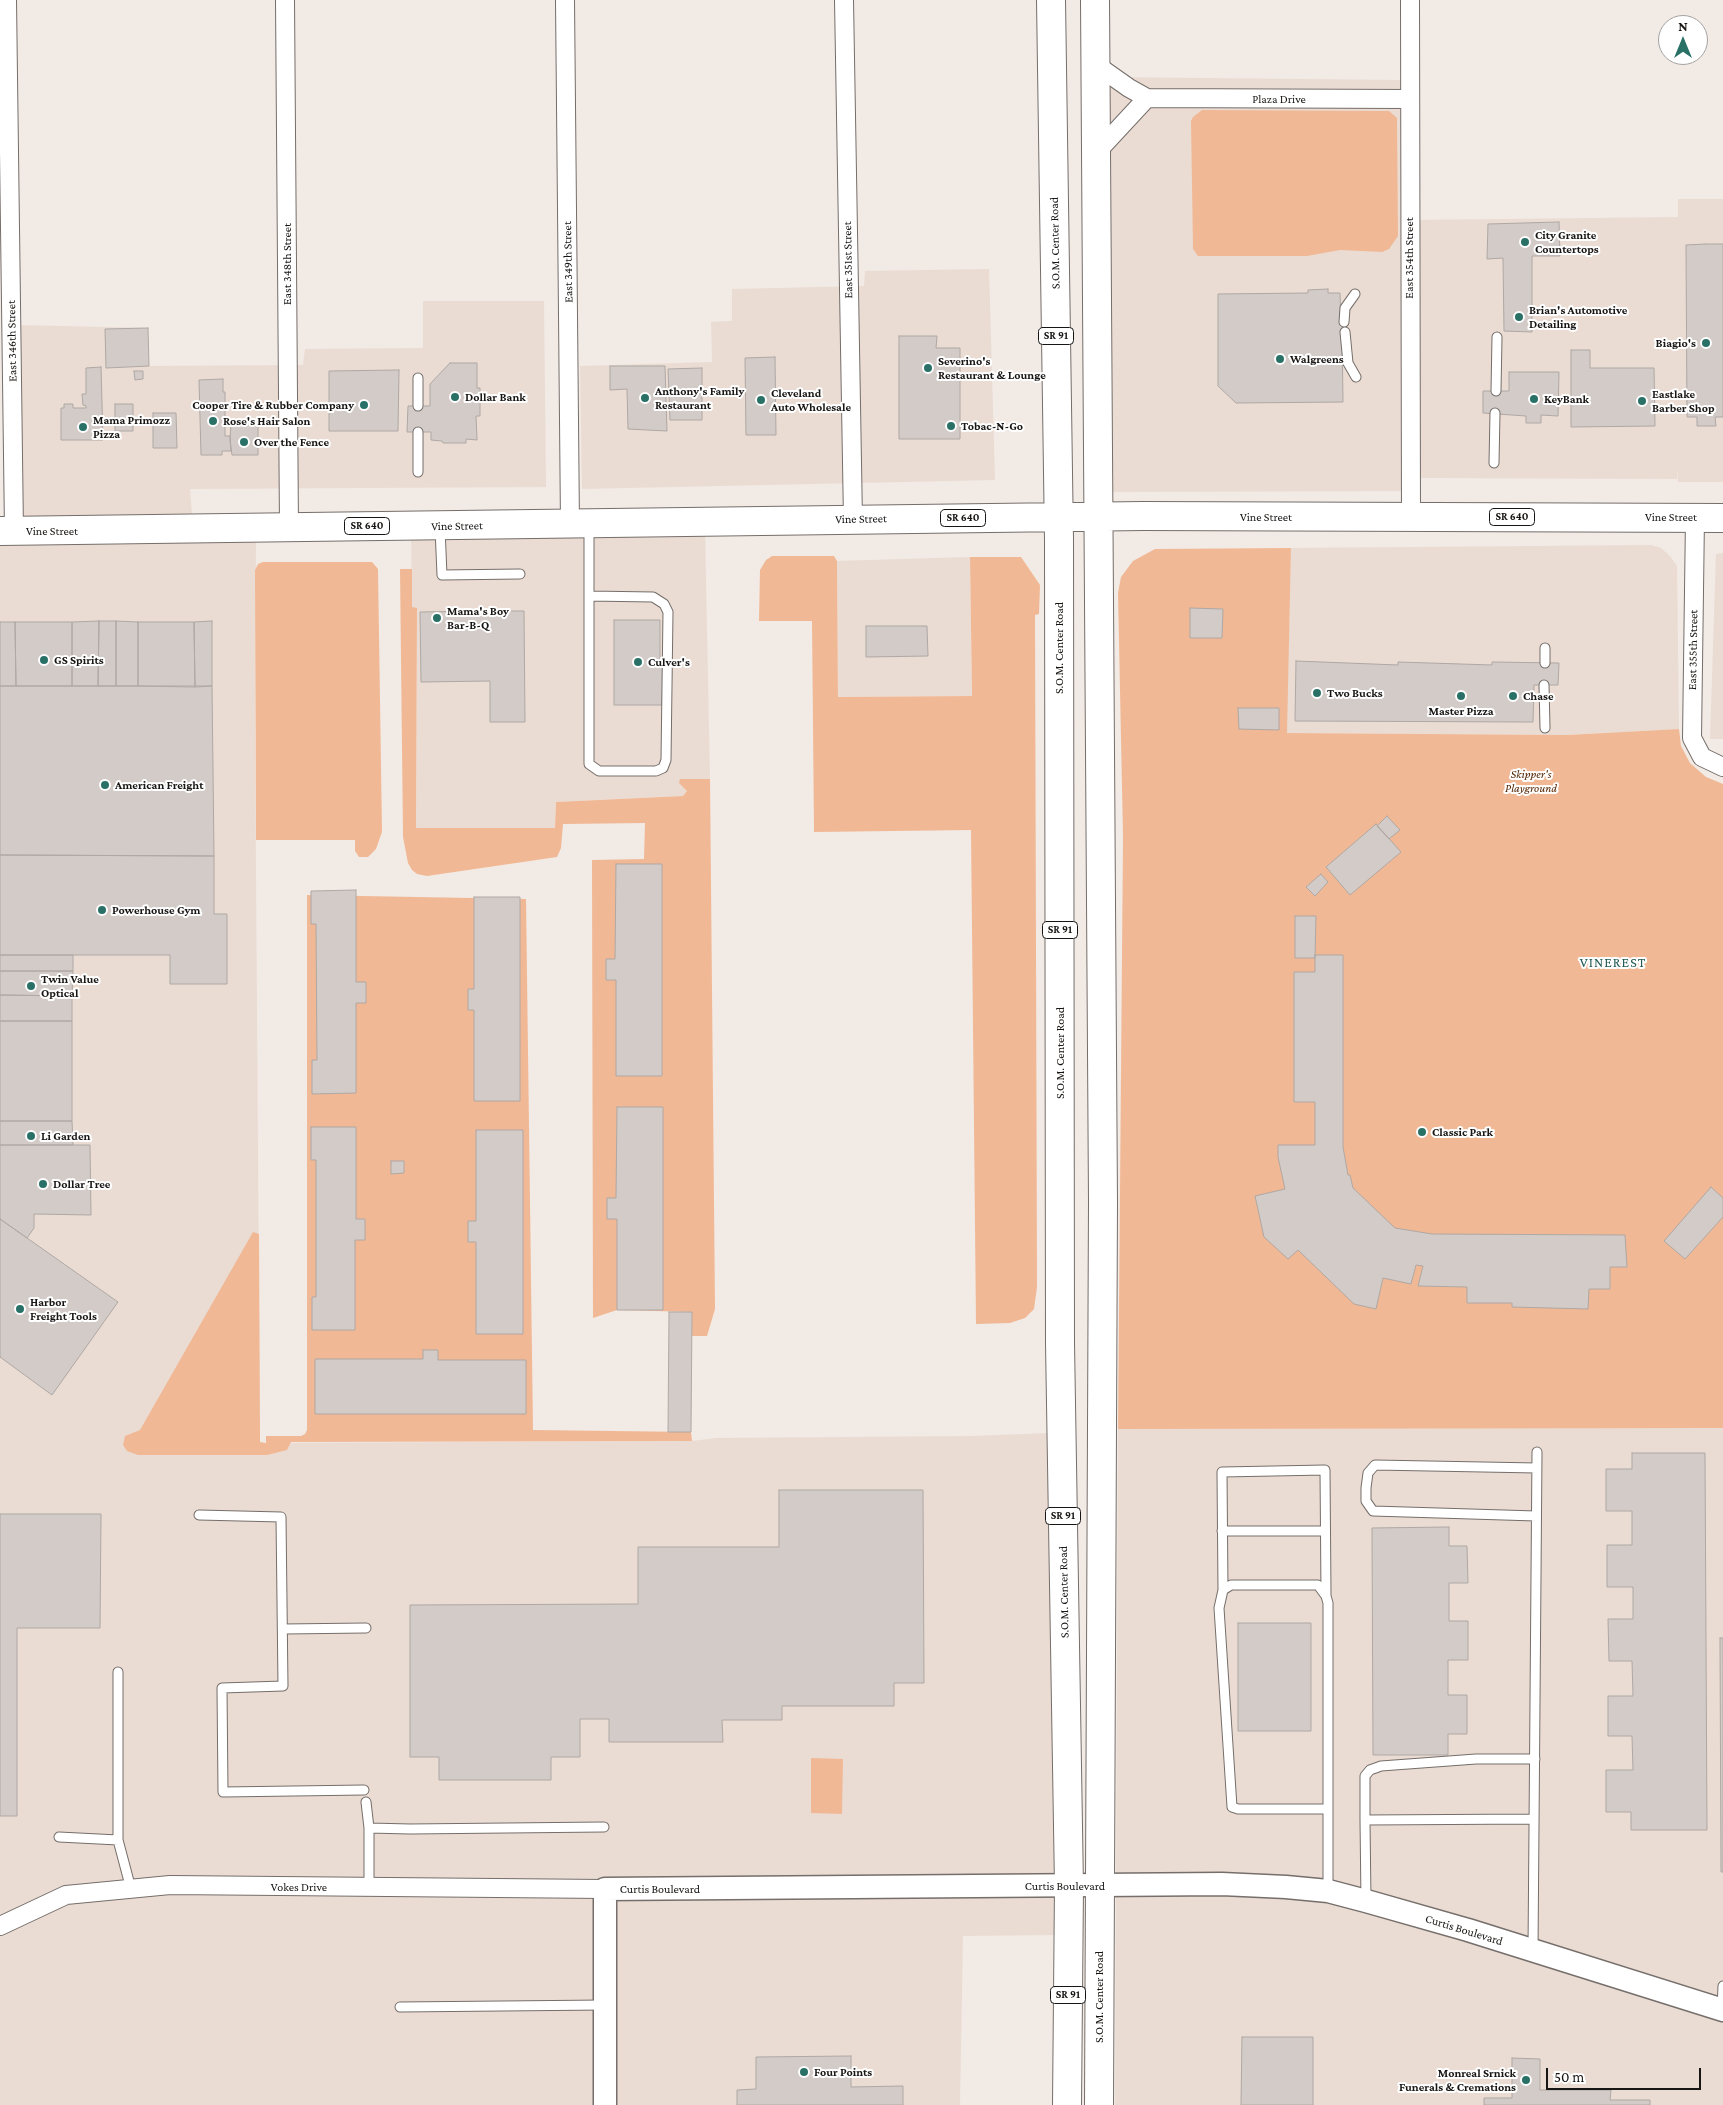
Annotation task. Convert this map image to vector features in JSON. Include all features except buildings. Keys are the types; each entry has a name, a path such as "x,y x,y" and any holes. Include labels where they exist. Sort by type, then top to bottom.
{"main road":[{"name":"S.O.M. Center Road","path":"1052,0 1058,518 1060,1343 1068,1886 1067,2105"},
{"name":"S.O.M. Center Road","path":"1095,0 1103,1192 1099,2105"},
{"name":"Vine Street","path":"7,531 1099,517 1723,518"}],"street":[{"name":"East 346th Street","path":"7,0 7,531"},
{"name":"East 348th Street","path":"285,0 288,527"},
{"name":"East 349th Street","path":"565,0 580,525"},
{"name":"East 351st Street","path":"844,0 853,520"},
{"name":"East 354th Street","path":"1410,0 1411,517"},
{"name":"Plaza Drive","path":"1095,64 1147,98 1410,100"},
{"path":"1096,153 1147,98"},
{"name":"East 355th Street","path":"1695,517 1692,738 1702,757 1723,767"},
{"name":"Curtis Boulevard","path":"605,2105 605,1889 1222,1884 1328,1891 1533,1951 1722,2010"},
{"name":"Vokes Drive","path":"0,1926 66,1895 170,1885 605,1889"}],"lane":[{"path":"1344,322 1344,308 1355,294"},
{"path":"1344,332 1348,363 1356,377"},
{"path":"1496,391 1497,337"},
{"path":"418,378 418,406"},
{"path":"1494,463 1495,414"},
{"path":"418,432 418,472"},
{"path":"580,525 589,596 590,764 599,771 656,771 663,768 666,760 668,612 664,604 653,598 589,596"},
{"path":"440,526 442,575 520,574"},
{"path":"1544,663 1545,648"},
{"path":"1544,685 1545,728"},
{"path":"1533,1951 1537,1452"},
{"path":"1536,1516 1373,1511 1366,1501 1366,1488 1368,1473 1375,1465 1537,1468"},
{"path":"1328,1808 1238,1809 1232,1807 1219,1608 1223,1590 1222,1472 1325,1470 1326,1596 1328,1603 1328,1808 1328,1891"},
{"path":"199,1515 281,1517 284,1629 283,1686 222,1688 223,1792 364,1790"},
{"path":"1222,1531 1326,1531"},
{"path":"1223,1590 1231,1585 1318,1585 1326,1596"},
{"path":"284,1629 366,1628"},
{"path":"118,1672 118,1840 131,1889"},
{"path":"1366,1901 1365,1776 1370,1770 1380,1766 1476,1759 1534,1760"},
{"path":"366,1802 369,1828 369,1887"},
{"path":"1365,1820 1534,1819"},
{"path":"369,1828 604,1827"},
{"path":"59,1837 118,1840"},
{"path":"1722,2010 1723,1986"},
{"path":"400,2007 605,2005"}],"shaded area":[{"path":"1100,77 1404,80 1406,491 1104,492"},
{"path":"1678,199 1723,199 1723,482 1678,482 1677,469 1677,479 1419,478 1414,220 1678,217"},
{"path":"989,269 995,480 582,489 580,366 712,362 711,322 732,321 732,289 864,286 865,271"},
{"path":"423,301 544,301 546,487 190,489 192,516 19,523 17,325 148,328 149,366 303,365 305,349 423,348"},
{"path":"411,531 705,531 710,779 681,779 688,791 683,796 556,802 555,828 416,828 417,608 412,608"},
{"path":"256,536 255,726 260,1443 692,1441 716,1438 973,1436 1048,1433 1055,1935 963,1936 960,2105 0,2105 0,537"},
{"path":"1651,545 1661,548 1677,566 1679,729 1567,735 1286,733 1291,548"},
{"path":"1723,553 1723,739 1710,739 1716,554"},
{"path":"970,557 972,696 838,697 837,561"},
{"path":"1723,1428 1723,2002 1352,1890 1351,1909 1386,1917 1723,2023 1723,2105 1115,2105 1118,1429"}],"green space":[{"path":"1202,110 1389,111 1397,118 1398,236 1389,249 1382,252 1340,250 1307,256 1198,256 1193,249 1191,121"},
{"name":"Classic Park","path":"1291,548 1287,733 1567,735 1679,729 1681,746 1690,763 1706,777 1723,784 1723,1428 1118,1429 1123,836 1118,593 1121,577 1133,561 1155,549"},
{"path":"772,556 834,556 837,561 838,697 972,696 970,557 1021,557 1040,585 1039,614 1035,615 1037,1287 1034,1309 1025,1318 1010,1323 976,1324 971,830 814,832 812,621 759,621 760,570 766,560"},
{"path":"263,562 372,562 378,569 382,832 376,849 368,857 359,857 355,851 355,840 256,840 255,570 258,564"},
{"path":"400,569 412,569 412,607 417,608 416,828 555,828 556,802 683,796 687,791 679,783 680,779 710,779 715,1309 707,1336 692,1336 692,1312 617,1310 593,1318 592,860 644,859 645,823 563,824 561,848 557,857 427,876 417,874 412,870 408,863 403,837"},
{"path":"307,895 526,899 533,1430 691,1432 692,1441 291,1442 287,1450 267,1455 138,1455 127,1451 123,1445 125,1436 140,1430 253,1232 259,1234 260,1442 266,1443 266,1436 301,1436 307,1430"},
{"path":"811,1758 843,1759 842,1814 811,1813"}],"place":[{"name":"City Granite Countertops","path":"1525,242"},
{"name":"Brian's Automotive Detailing","path":"1519,317"},
{"name":"Biagio's","path":"1706,343"},
{"name":"Walgreens","path":"1280,359"},
{"name":"Severino's Restaurant & Lounge","path":"928,368"},
{"name":"Dollar Bank","path":"455,397"},
{"name":"Anthony's Family Restaurant","path":"645,398"},
{"name":"KeyBank","path":"1534,399"},
{"name":"Cleveland Auto Wholesale","path":"761,400"},
{"name":"Eastlake Barber Shop","path":"1642,401"},
{"name":"Cooper Tire & Rubber Company","path":"364,405"},
{"name":"Rose's Hair Salon","path":"213,421"},
{"name":"Tobac-N-Go","path":"951,426"},
{"name":"Mama Primozz Pizza","path":"83,427"},
{"name":"Over the Fence","path":"244,442"},
{"name":"Mama's Boy Bar-B-Q","path":"437,618"},
{"name":"GS Spirits","path":"44,660"},
{"name":"Culver's","path":"638,662"},
{"name":"Two Bucks","path":"1317,693"},
{"name":"Master Pizza","path":"1461,696"},
{"name":"Chase","path":"1513,696"},
{"name":"American Freight","path":"105,785"},
{"name":"Powerhouse Gym","path":"102,910"},
{"name":"Twin Value Optical","path":"31,986"},
{"name":"Classic Park","path":"1422,1132"},
{"name":"Li Garden","path":"31,1136"},
{"name":"Dollar Tree","path":"43,1184"},
{"name":"Harbor Freight Tools","path":"20,1309"},
{"name":"Four Points","path":"804,2072"},
{"name":"Monreal Srnick Funerals & Cremations","path":"1526,2080"}],"district":[{"name":"VINEREST","path":"1613,963"}],"park label":[{"name":"Skipper's Playground","path":"1531,781"}]}
